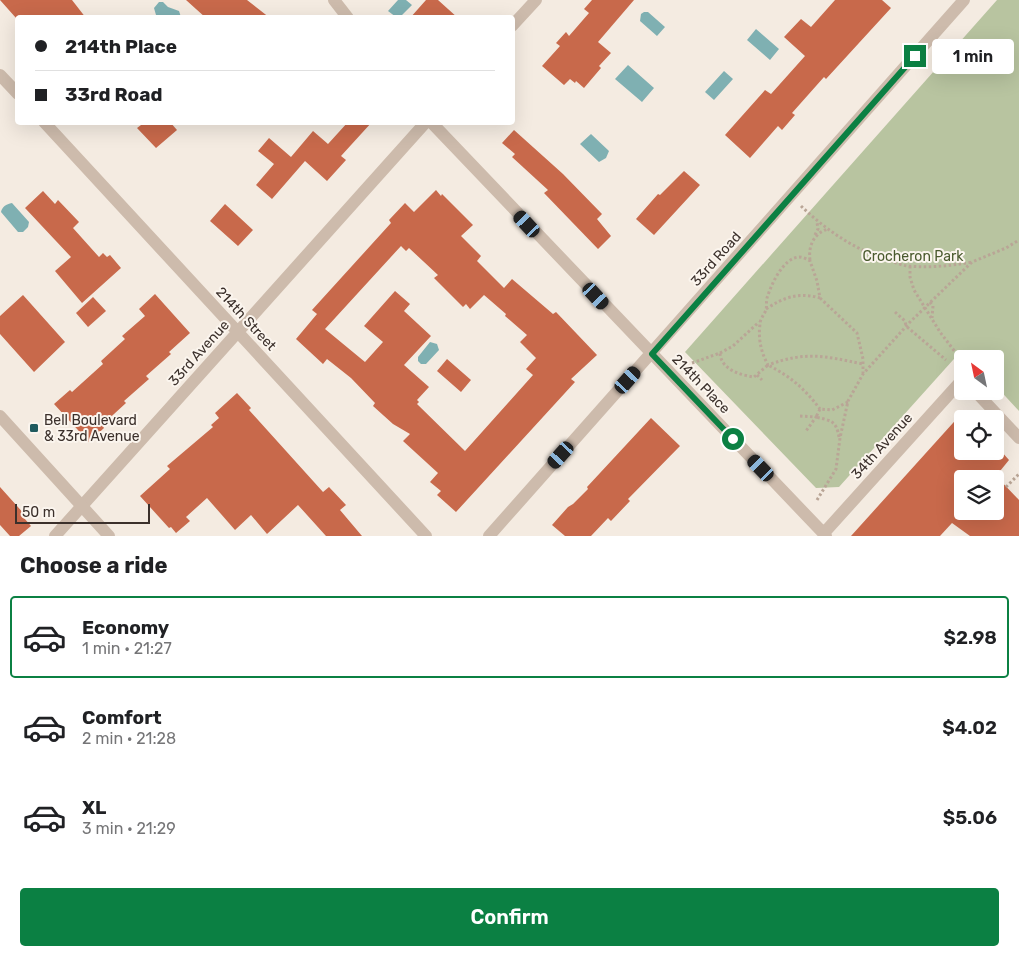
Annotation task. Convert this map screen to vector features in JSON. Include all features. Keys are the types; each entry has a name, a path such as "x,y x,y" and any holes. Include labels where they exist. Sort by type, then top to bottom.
{"street":[{"path":"334,0 346,15"},
{"path":"515,23 536,0"},
{"name":"33rd Road","path":"489,536 964,0"},
{"path":"0,75 15,91"},
{"name":"214th Street","path":"47,125 426,536"},
{"name":"33rd Avenue","path":"55,536 423,125"},
{"name":"214th Place","path":"434,125 825,535"},
{"name":"34th Avenue","path":"825,535 954,389"},
{"path":"983,400 1019,438"},
{"path":"0,416 109,536"}],"path":[{"path":"791,196 817,221 860,250 910,266 943,267 972,262 1006,248 1019,240"},
{"path":"817,221 818,229 809,253 820,298"},
{"path":"815,236 821,231 828,229"},
{"path":"692,363 733,346 759,322 766,309 768,296 774,281 780,271 791,261 809,253"},
{"path":"803,257 810,261"},
{"path":"817,500 836,469 848,401 863,374 906,326 972,262"},
{"path":"910,266 910,277 914,290 954,350"},
{"path":"766,309 777,302 801,294 820,298 857,333 863,374"},
{"path":"930,302 932,306 932,319"},
{"path":"895,312 905,320 906,326 946,360"},
{"path":"759,322 760,346 768,365 781,372 806,391 820,409 832,410 848,401"},
{"path":"720,353 722,361 734,372 757,376 762,380"},
{"path":"757,376 768,365 798,356 829,356 863,364"},
{"path":"806,431 820,409"},
{"path":"800,416 832,421 838,428 840,438"},
{"path":"1006,487 1019,474"}],"green space":[{"name":"Crocheron Park","path":"997,0 1019,0 1019,411 1004,395 1004,350 954,350 954,359 839,487 816,488 685,352"}],"water":[{"path":"398,0 406,0 412,5 402,15 393,15 388,11"},
{"path":"159,2 163,2 168,7 179,11 180,15 156,15 154,8"},
{"path":"648,12 665,27 657,36 640,21 641,14"},
{"path":"756,29 779,49 770,60 747,40"},
{"path":"628,65 654,88 642,102 615,79"},
{"path":"724,71 733,79 714,100 705,92"},
{"path":"591,134 609,151 606,158 599,162 580,144"},
{"path":"12,203 29,222 28,227 23,232 18,232 1,212 5,206"},
{"path":"430,342 437,344 439,350 426,364 421,364 418,361 418,357"}],"building":[{"path":"0,0 72,0 84,15 15,15 15,17"},
{"path":"186,0 247,0 266,15 203,15"},
{"path":"426,0 438,0 455,15 413,15"},
{"path":"592,0 634,0 598,42 611,53 599,66 601,68 584,88 576,81 575,83 570,79 564,85 542,66 560,46 556,43 566,32 569,36 589,13 584,9"},
{"path":"835,0 882,0 891,8 826,79 824,77 792,113 795,115 782,130 778,126 750,158 725,135 765,90 771,94 805,56 784,37 801,19 811,27"},
{"path":"141,125 173,125 177,130 156,148 137,128"},
{"path":"345,125 369,125 341,156 346,160 327,181 305,161 272,199 256,185 274,164 258,151 269,138 291,157 313,131 328,144"},
{"path":"514,130 563,174 602,214 597,219 611,236 598,249 544,193 548,190 512,157 515,154 502,143"},
{"path":"684,171 700,185 654,235 636,219 658,194 660,195"},
{"path":"436,190 441,196 442,194 473,225 461,236 481,256 477,261 504,288 512,279 553,314 556,312 597,355 571,379 575,382 456,512 437,495 441,491 430,482 438,473 403,441 410,434 393,424 373,406 375,403 351,378 327,359 323,364 296,339 317,314 312,310 391,223 389,220 405,203 414,212","holes":["401,246 406,251 409,248 438,275 434,278 463,307 466,304 470,309 484,295 527,335 520,342 536,358 526,369 533,375 465,451 417,404 419,402 417,400 429,387 404,365 431,336 404,311 410,304 395,291 364,326 383,342 365,362 325,329"]},
{"path":"43,191 55,204 58,200 79,222 73,228 99,257 103,253 107,257 110,255 121,268 82,303 55,271 71,257 25,208"},
{"path":"225,204 253,230 238,246 210,221"},
{"path":"155,294 190,333 169,352 171,354 146,376 149,379 124,401 126,403 102,425 104,428 89,442 54,404 70,390 72,392 103,364 101,361 125,339 122,336 145,316 139,309"},
{"path":"23,295 65,342 34,372 0,334 0,316"},
{"path":"93,297 106,311 88,327 76,313"},
{"path":"447,359 471,380 461,392 437,371"},
{"path":"237,393 251,408 249,410 323,492 329,487 346,505 340,510 362,536 326,536 298,505 267,534 251,515 235,530 207,498 186,517 190,521 176,533 171,527 169,528 140,496 170,469 167,466 213,427 211,425 219,418 215,413"},
{"path":"651,418 680,446 628,499 630,501 611,521 608,518 591,536 565,536 552,525 588,489 587,487"},
{"path":"954,422 954,460 1004,460 1004,454 1009,460 1001,470 954,470 954,520 1004,520 1004,484 1019,500 1019,536 970,536 952,523 940,536 851,536"},
{"path":"0,487 26,516 24,518 31,526 19,536 10,536 0,525"}],"place":[{"name":"Bell Boulevard & 33rd Avenue","path":"34,428"}],"route":[{"path":"733,439 652,354 915,56"}]}
